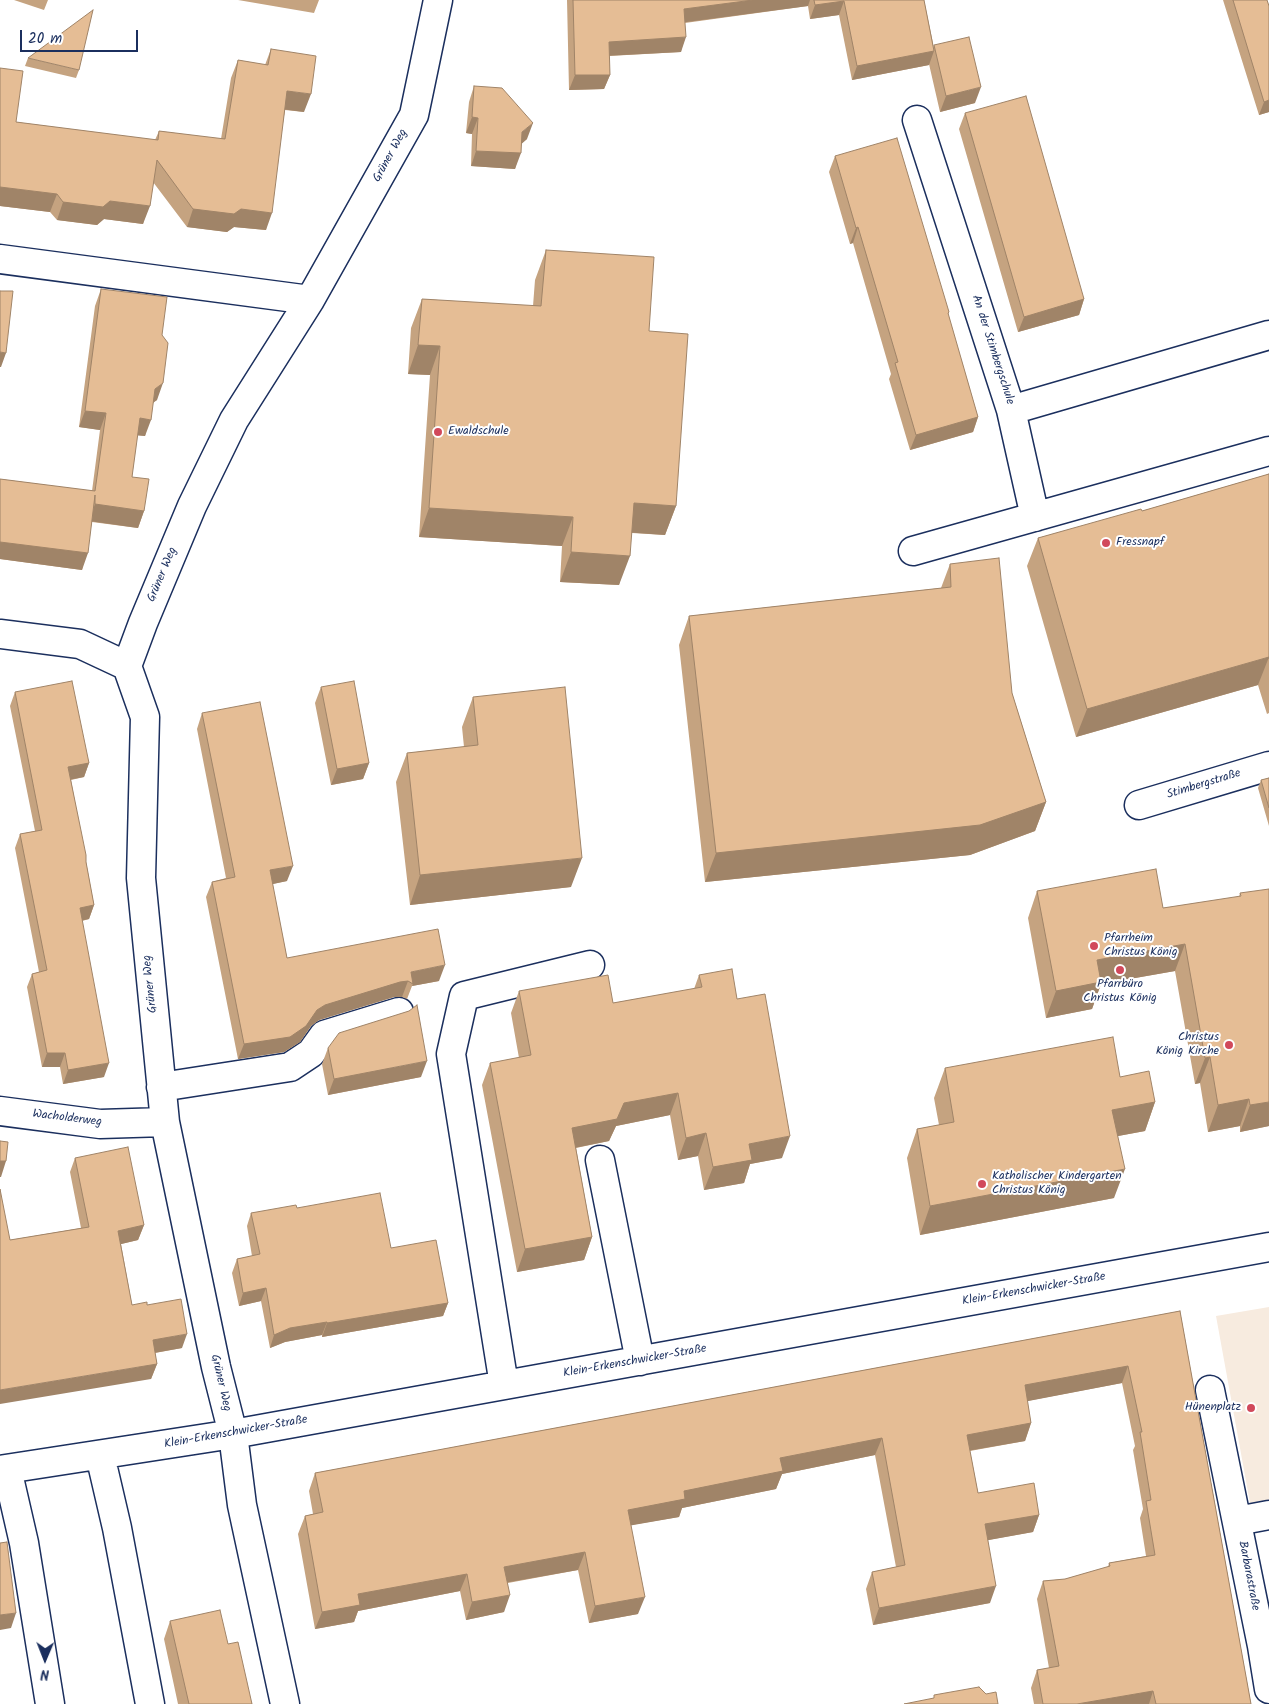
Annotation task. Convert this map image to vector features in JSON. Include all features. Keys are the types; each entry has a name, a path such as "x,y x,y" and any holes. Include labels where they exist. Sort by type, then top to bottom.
{"street":[{"name":"Grüner Weg","path":"285,1704 242,1505 233,1434 214,1357 165,1122 141,878 145,717 127,666 192,506 234,420 310,300 414,115 438,0"},
{"name":"An der Stimbergschule","path":"917,120 1011,410 1269,335"},
{"path":"0,259 310,300"},
{"path":"1011,410 1035,517"},
{"path":"913,551 1269,451"},
{"path":"0,634 80,644 127,666"},
{"name":"Stimbergstraße","path":"1139,805 1269,766"},
{"path":"504,1385 451,1054 464,996 590,965"},
{"path":"161,1087 290,1067 311,1053 324,1035 398,1012"},
{"name":"Wacholderweg","path":"0,1111 100,1124 165,1122"},
{"path":"600,1160 640,1361"},
{"name":"Klein-Erkenschwicker-Straße","path":"3,1470 233,1434 1269,1248"},
{"name":"Barbarastraße","path":"1210,1390 1269,1689"},
{"path":"100,1455 117,1528 150,1704"},
{"path":"3,1470 24,1542 50,1704"},
{"path":"1237,1521 1269,1516"}],"shaded area":[{"name":"Hünenplatz","path":"1269,1307 1269,1500 1250,1503 1216,1316"}],"building":[{"path":"573,0 753,0 684,9 686,37 609,42 610,75 575,75"},
{"path":"814,0 924,0 934,51 857,66 844,1 815,5"},
{"path":"1233,0 1267,0 1269,6 1269,100 1264,102"},
{"path":"93,10 79,70 28,58"},
{"path":"969,37 981,87 946,96 934,45"},
{"path":"271,49 316,56 311,94 287,91 272,213 241,209 234,214 193,209 157,160 150,206 110,201 103,207 63,202 57,194 0,187 0,68 23,71 16,122 158,140 159,131 225,139 238,60 268,65"},
{"path":"474,86 502,88 533,123 522,132 521,153 476,151 478,118 472,117"},
{"path":"1026,96 1084,299 1024,317 965,113"},
{"path":"897,138 978,417 916,435 895,363 898,362 835,156"},
{"path":"546,250 654,257 649,331 688,334 676,506 634,503 630,556 571,552 573,517 429,508 440,346 418,345 422,299 541,306"},
{"path":"101,289 167,297 162,335 168,343 163,383 155,389 151,420 140,418 132,477 149,479 144,511 95,504 95,495 88,553 0,542 0,479 95,491 106,413 85,411"},
{"path":"0,291 13,291 6,353 0,352"},
{"path":"1269,474 1269,657 1087,709 1038,538 1141,509 1142,511"},
{"path":"999,558 1012,693 1046,802 980,825 716,853 689,616 951,587 950,564"},
{"path":"72,681 89,763 68,767 94,905 80,908 109,1063 68,1070 65,1053 47,1053 32,974 47,970 20,834 42,830 15,692"},
{"path":"354,681 369,763 337,769 321,687"},
{"path":"565,687 582,858 420,875 407,753 478,745 473,697"},
{"path":"260,702 293,866 270,870 287,958 438,929 445,965 411,972 413,984 408,981 400,982 325,1005 317,1010 306,1026 290,1037 244,1044 212,882 235,877 202,713"},
{"path":"1269,778 1269,808 1261,780"},
{"path":"1156,869 1163,908 1241,896 1240,893 1269,889 1269,1102 1250,1105 1249,1099 1218,1105 1210,1057 1205,1058 1185,944 1097,960 1101,982 1056,991 1037,891"},
{"path":"732,969 737,999 765,994 790,1136 749,1144 752,1160 713,1167 706,1133 686,1138 678,1093 624,1103 617,1119 572,1128 592,1237 525,1249 490,1063 531,1055 519,991 608,975 613,1003 702,987 699,975"},
{"path":"417,1005 427,1061 334,1079 328,1048 339,1033 409,1011"},
{"path":"1113,1037 1120,1077 1149,1071 1155,1102 1112,1110 1125,1169 930,1206 917,1129 954,1122 945,1068"},
{"path":"0,1141 8,1142 6,1161 0,1161"},
{"path":"128,1147 144,1225 118,1231 132,1305 147,1302 147,1305 181,1299 187,1334 153,1340 157,1364 0,1390 0,1189 10,1240 89,1227 75,1158"},
{"path":"380,1193 391,1248 436,1240 448,1303 290,1328 274,1335 266,1288 243,1293 237,1259 260,1254 251,1213 296,1205 297,1208"},
{"path":"1180,1311 1251,1704 1156,1704 1153,1691 1077,1704 1043,1704 1037,1670 1059,1666 1043,1581 1065,1579 1110,1566 1109,1563 1155,1555 1146,1501 1151,1500 1140,1432 1142,1432 1128,1366 1025,1385 1031,1423 967,1435 978,1493 1034,1483 1039,1515 985,1524 996,1586 879,1608 872,1572 905,1565 882,1438 780,1458 783,1471 684,1491 685,1499 628,1510 645,1597 595,1606 585,1552 504,1567 510,1595 472,1602 467,1574 358,1594 360,1605 322,1612 305,1516 323,1512 315,1473"},
{"path":"7,1542 16,1613 0,1615 0,1543"},
{"path":"220,1610 228,1644 238,1642 252,1704 189,1704 170,1621"},
{"path":"979,1687 986,1694 996,1692 998,1704 904,1704 934,1698 934,1695"}],"place":[{"name":"Ewaldschule","path":"438,432"},
{"name":"Fressnapf","path":"1106,543"},
{"name":"Pfarrheim Christus König","path":"1094,946"},
{"name":"Pfarrbüro Christus König","path":"1120,970"},
{"name":"Christus König Kirche","path":"1229,1045"},
{"name":"Katholischer Kindergarten Christus König","path":"982,1184"},
{"name":"Hünenplatz","path":"1251,1408"}]}
